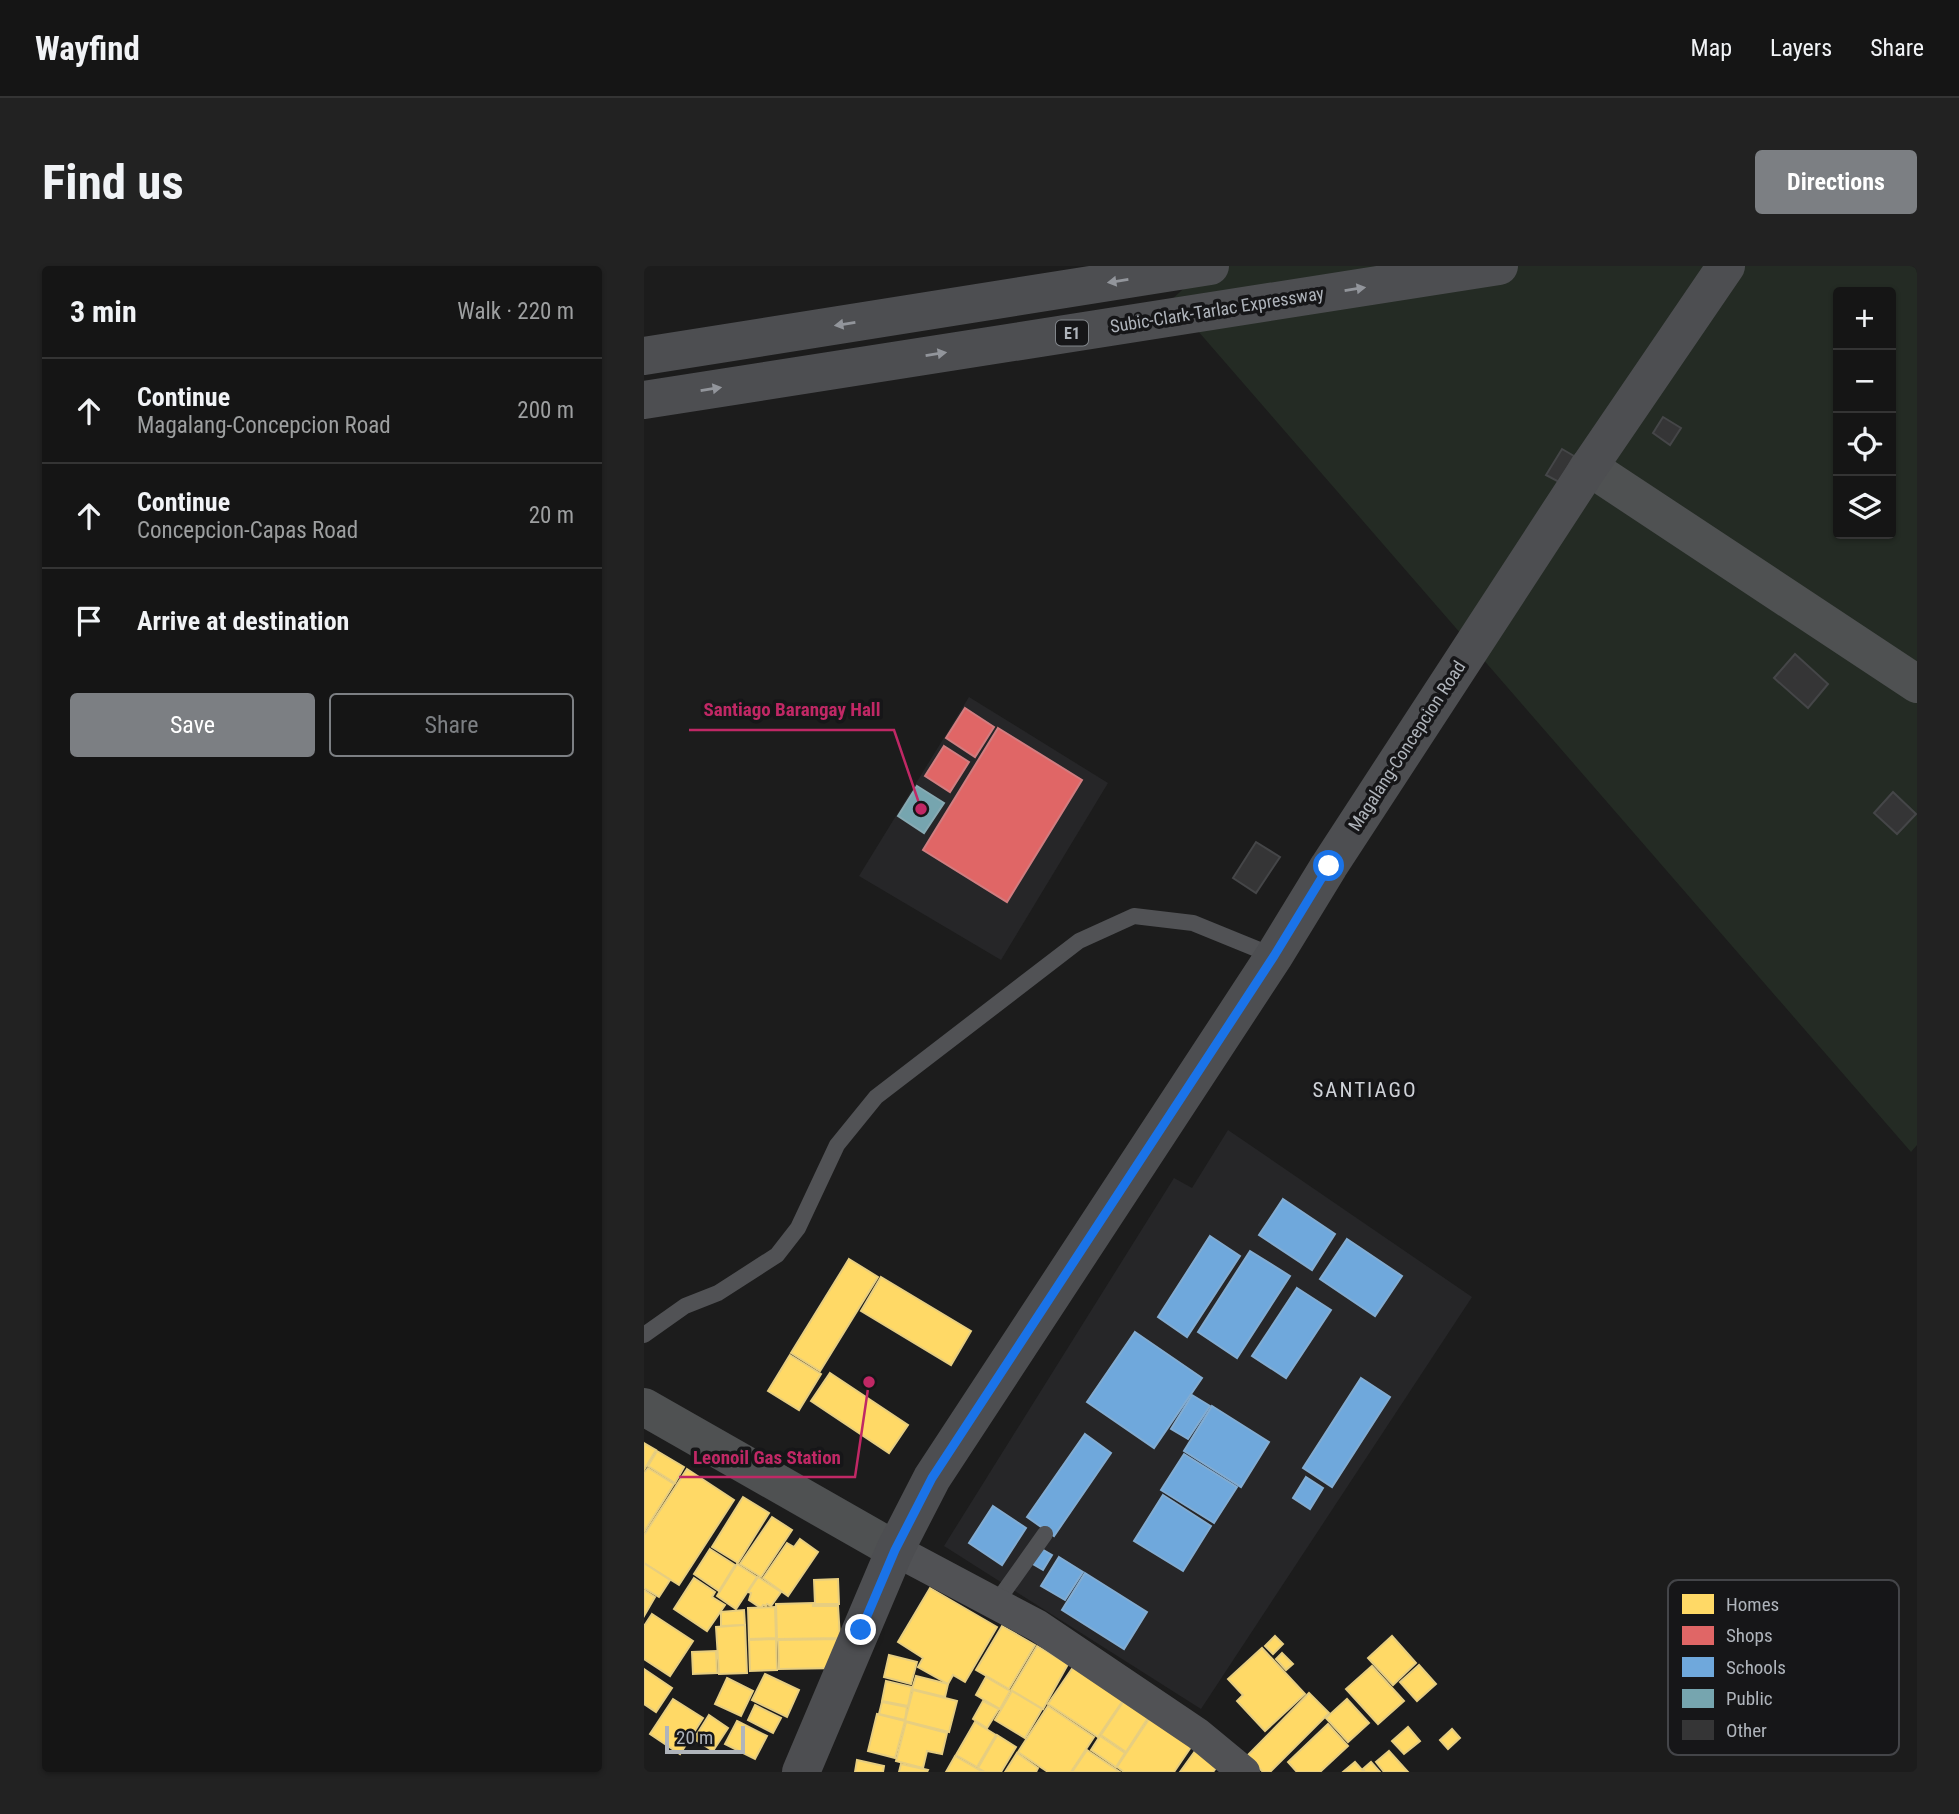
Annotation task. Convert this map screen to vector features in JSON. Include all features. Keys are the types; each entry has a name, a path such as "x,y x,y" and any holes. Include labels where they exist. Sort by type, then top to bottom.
{"main road":[{"path":"644,356 1210,266"},
{"name":"Subic-Clark-Tarlac Expressway","path":"644,400 1500,266"},
{"name":"Magalang-Concepcion Road","path":"801,1772 895,1550 932,1478 1274,956 1329,866 1589,467 1726,266"}],"street":[{"path":"1589,467 1917,684"},
{"path":"644,1408 895,1550 1038,1626 1198,1734 1244,1772"}],"lane":[{"path":"644,1335 685,1306 718,1293 777,1255 798,1228 837,1145 876,1097 1079,942 1134,916 1193,923 1274,956"},
{"path":"996,1603 1045,1534"}],"shaded area":[{"path":"1209,266 1917,266 1917,1145 1911,1152 1171,300"},
{"path":"969,697 1108,783 1001,960 859,876"},
{"path":"1228,1130 1472,1297 1201,1709 944,1546 1174,1178 1192,1188"}],"building: Homes":[{"path":"849,1259 878,1277 820,1371 791,1353"},
{"path":"881,1277 971,1331 951,1365 861,1311"},
{"path":"790,1355 821,1374 799,1410 768,1391"},
{"path":"830,1373 908,1425 889,1453 811,1401"},
{"path":"644,1443 656,1450 644,1470"},
{"path":"657,1451 684,1467 675,1483 648,1466"},
{"path":"648,1468 674,1484 644,1532 644,1473"},
{"path":"687,1469 734,1500 679,1585 644,1563 644,1535"},
{"path":"743,1497 769,1513 738,1563 712,1547"},
{"path":"772,1517 792,1530 761,1577 740,1564"},
{"path":"800,1539 818,1552 788,1596 763,1578 787,1543 794,1547"},
{"path":"710,1549 735,1565 719,1591 694,1574"},
{"path":"644,1563 670,1580 659,1597 644,1588"},
{"path":"737,1564 757,1577 736,1609 717,1596"},
{"path":"758,1577 781,1592 771,1606 767,1604 761,1608 749,1600 751,1593 748,1592"},
{"path":"694,1578 715,1592 712,1597 725,1605 707,1631 674,1609"},
{"path":"838,1579 839,1604 815,1604 814,1580"},
{"path":"930,1588 997,1627 965,1682 953,1675 948,1684 918,1667 923,1658 898,1642"},
{"path":"644,1590 655,1597 644,1616"},
{"path":"813,1603 813,1606 838,1606 840,1638 777,1639 776,1604"},
{"path":"775,1607 776,1638 749,1639 748,1608"},
{"path":"744,1610 745,1625 721,1626 721,1612"},
{"path":"652,1614 693,1641 670,1676 644,1659 644,1626"},
{"path":"745,1625 747,1673 719,1674 716,1627"},
{"path":"1002,1626 1035,1645 1009,1689 976,1670"},
{"path":"1275,1636 1283,1644 1273,1654 1265,1646"},
{"path":"1392,1636 1416,1663 1393,1685 1368,1658"},
{"path":"776,1639 777,1670 750,1671 749,1640"},
{"path":"840,1639 841,1668 779,1669 778,1640"},
{"path":"1037,1646 1068,1664 1043,1709 1011,1690"},
{"path":"1262,1648 1305,1694 1265,1731 1237,1701 1243,1695 1228,1679"},
{"path":"716,1651 717,1673 693,1674 692,1652"},
{"path":"1282,1653 1293,1664 1286,1670 1276,1659"},
{"path":"889,1655 917,1662 911,1684 884,1677"},
{"path":"1076,1663 1126,1696 1098,1737 1048,1704"},
{"path":"1419,1665 1436,1684 1417,1701 1400,1682"},
{"path":"1372,1666 1404,1701 1378,1724 1346,1689"},
{"path":"644,1669 672,1688 656,1712 644,1704"},
{"path":"765,1674 799,1690 787,1717 752,1700"},
{"path":"916,1676 948,1684 945,1697 912,1689"},
{"path":"986,1677 1010,1691 1000,1709 976,1695"},
{"path":"727,1678 753,1691 741,1716 715,1704"},
{"path":"886,1681 912,1687 908,1706 882,1701"},
{"path":"913,1690 957,1701 949,1732 905,1721"},
{"path":"1012,1691 1042,1709 1025,1738 995,1720"},
{"path":"1309,1693 1329,1713 1270,1772 1263,1772 1247,1756"},
{"path":"1127,1696 1151,1713 1126,1752 1101,1735"},
{"path":"673,1699 703,1718 680,1754 650,1734"},
{"path":"1347,1699 1369,1723 1348,1742 1326,1718"},
{"path":"983,1701 999,1709 987,1728 973,1719"},
{"path":"882,1702 907,1707 905,1720 879,1714"},
{"path":"755,1705 781,1718 773,1733 748,1720"},
{"path":"1048,1706 1094,1737 1071,1772 1048,1772 1018,1752"},
{"path":"877,1714 905,1721 895,1758 868,1751"},
{"path":"709,1715 728,1728 713,1751 694,1739"},
{"path":"1151,1716 1193,1744 1174,1772 1124,1772 1117,1767"},
{"path":"737,1721 767,1736 755,1759 725,1744"},
{"path":"906,1722 947,1733 942,1754 927,1751 923,1768 896,1761"},
{"path":"975,1722 996,1735 977,1767 956,1755"},
{"path":"1328,1724 1348,1746 1320,1772 1297,1772 1288,1762"},
{"path":"1408,1727 1420,1741 1404,1754 1392,1741"},
{"path":"1452,1729 1460,1738 1448,1749 1440,1740"},
{"path":"997,1735 1016,1747 1001,1772 985,1772 978,1768"},
{"path":"1100,1736 1125,1753 1116,1767 1091,1750"},
{"path":"1198,1747 1219,1764 1213,1772 1180,1772"},
{"path":"1087,1750 1120,1772 1072,1772"},
{"path":"1389,1751 1408,1772 1384,1772 1376,1762"},
{"path":"1017,1753 1038,1768 1036,1772 1005,1772"},
{"path":"955,1756 983,1772 946,1772"},
{"path":"857,1760 884,1766 883,1772 855,1772"},
{"path":"1355,1762 1364,1772 1343,1772"},
{"path":"1371,1762 1380,1772 1365,1772 1363,1769"},
{"path":"901,1764 928,1770 899,1772"}],"building: Shops":[{"path":"965,708 994,727 975,757 946,738"},
{"path":"998,728 1082,780 1007,902 923,850"},
{"path":"944,746 969,762 950,792 925,776"}],"building: Schools":[{"path":"1283,1199 1335,1234 1312,1270 1259,1235"},
{"path":"1210,1236 1240,1256 1187,1337 1158,1317"},
{"path":"1347,1239 1402,1276 1375,1316 1320,1279"},
{"path":"1250,1251 1290,1276 1237,1358 1198,1332"},
{"path":"1297,1288 1331,1310 1286,1378 1252,1356"},
{"path":"1135,1332 1202,1378 1154,1448 1087,1402"},
{"path":"1361,1378 1390,1397 1332,1487 1303,1468"},
{"path":"1192,1395 1210,1406 1188,1439 1171,1429"},
{"path":"1212,1406 1269,1442 1241,1487 1184,1451"},
{"path":"1085,1434 1111,1453 1054,1536 1027,1517"},
{"path":"1184,1454 1237,1487 1214,1523 1161,1490"},
{"path":"1306,1477 1323,1488 1310,1509 1293,1498"},
{"path":"1163,1495 1211,1526 1183,1571 1134,1541"},
{"path":"993,1506 1026,1528 1002,1565 969,1543"},
{"path":"1040,1548 1052,1555 1043,1570 1031,1563"},
{"path":"1059,1557 1083,1572 1065,1600 1041,1586"},
{"path":"1085,1573 1147,1612 1124,1649 1062,1610"}],"building: Public":[{"path":"917,786 944,803 924,833 898,816"}],"building: Other":[{"path":"1663,417 1681,428 1670,445 1653,433"},
{"path":"1562,449 1574,456 1559,482 1546,475"},
{"path":"1795,654 1828,684 1808,708 1774,678"},
{"path":"1893,792 1916,814 1897,834 1874,813"},
{"path":"1256,842 1280,857 1256,893 1233,878"}],"place":[{"name":"Santiago Barangay Hall","path":"921,809"},
{"name":"Leonoil Gas Station","path":"869,1382"}],"district":[{"name":"SANTIAGO","path":"1365,1090"}],"route":[{"path":"861,1630 895,1550 932,1478 1274,956 1329,866"}]}
